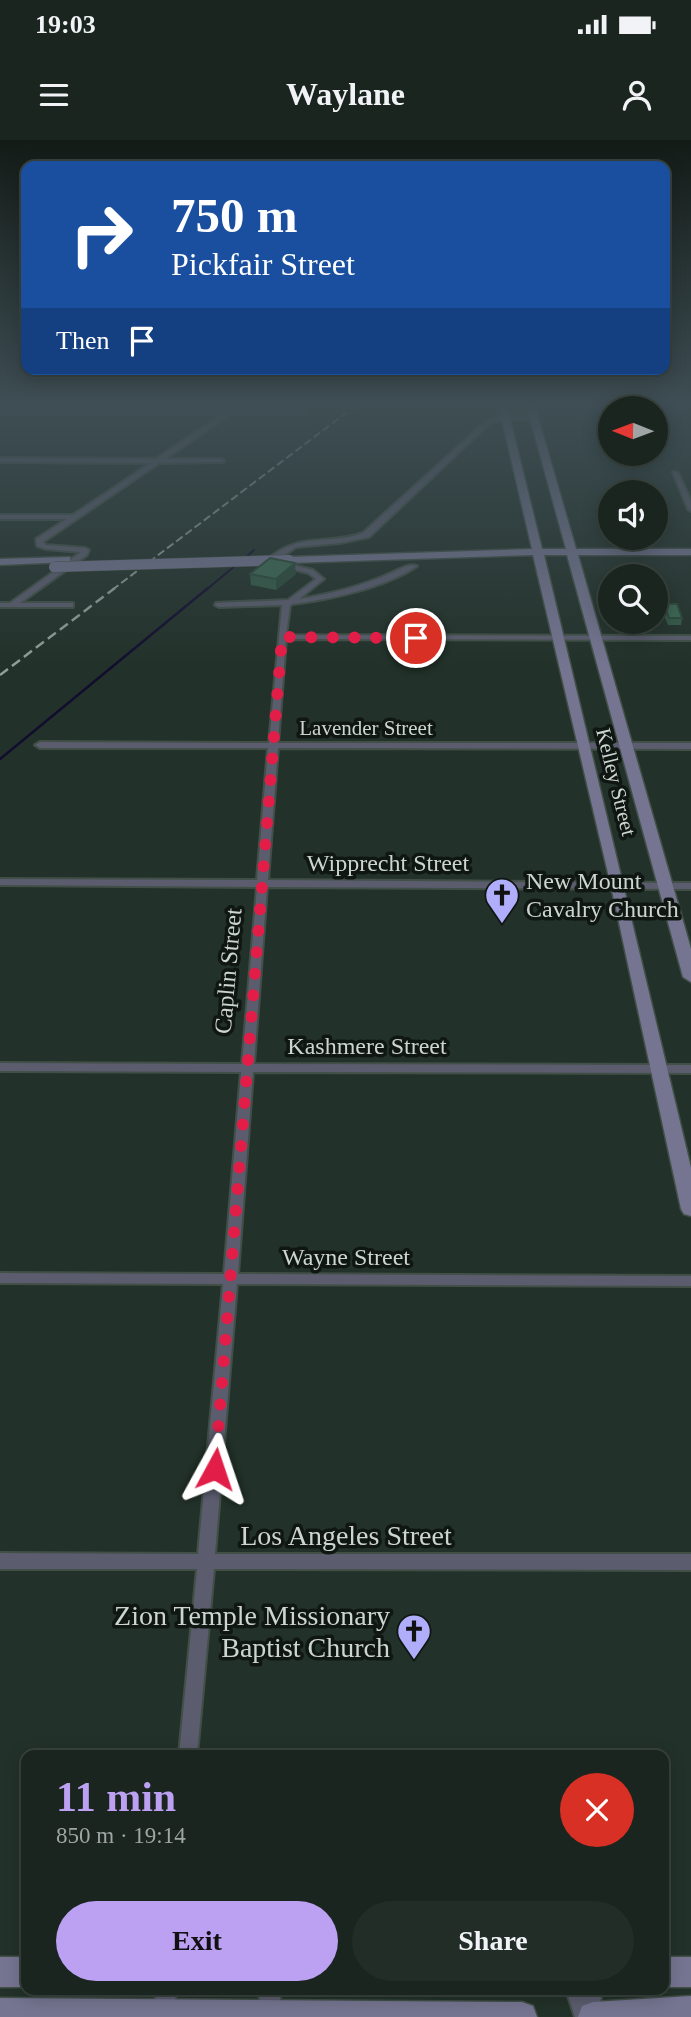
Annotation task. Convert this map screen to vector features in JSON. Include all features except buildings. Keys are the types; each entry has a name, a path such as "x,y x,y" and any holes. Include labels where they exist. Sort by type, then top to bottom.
{"main road":[{"name":"Kelley Street","path":"524,495 618,886 691,1209"},
{"name":"Kelley Street","path":"555,495 691,977"},
{"path":"0,570 293,556 691,545"},
{"path":"570,548 691,552"},
{"path":"0,562 293,556"},
{"path":"0,1972 21,1972"},
{"path":"669,1972 691,1972"},
{"path":"0,2013 165,2003 522,2017"},
{"path":"593,2017 691,2011"}],"street":[{"path":"12,605 84,554 85,550 80,548 46,547 38,543 107,495"},
{"path":"286,605 320,579 312,571 272,563 271,560 286,547 298,543 354,541 366,535 410,495"},
{"path":"0,517 74,517"},
{"path":"219,605 286,605 354,591 413,566"},
{"path":"0,605 70,605"},
{"name":"Caplin Street","path":"188,1750 286,605"},
{"path":"282,637 691,638"},
{"name":"Lavender Street","path":"40,745 691,746"},
{"name":"Wipprecht Street","path":"0,882 691,886"},
{"name":"Kashmere Street","path":"0,1067 691,1069"},
{"name":"Wayne Street","path":"0,1278 691,1281"},
{"name":"Los Angeles Street","path":"0,1561 691,1562"},
{"path":"578,1995 587,2017"},
{"path":"587,2017 591,1995"}],"waterway":[{"path":"245,558 254,550"},
{"path":"206,590 236,565"},
{"path":"0,759 208,588"}],"railway":[{"path":"112,590 238,495"},
{"path":"0,675 115,588"}],"place":[{"name":"New Mount Cavalry Church","path":"502,925"},
{"name":"Zion Temple Missionary Baptist Church","path":"414,1661"}],"route":[{"path":"215,1469 282,637 416,638"}]}
